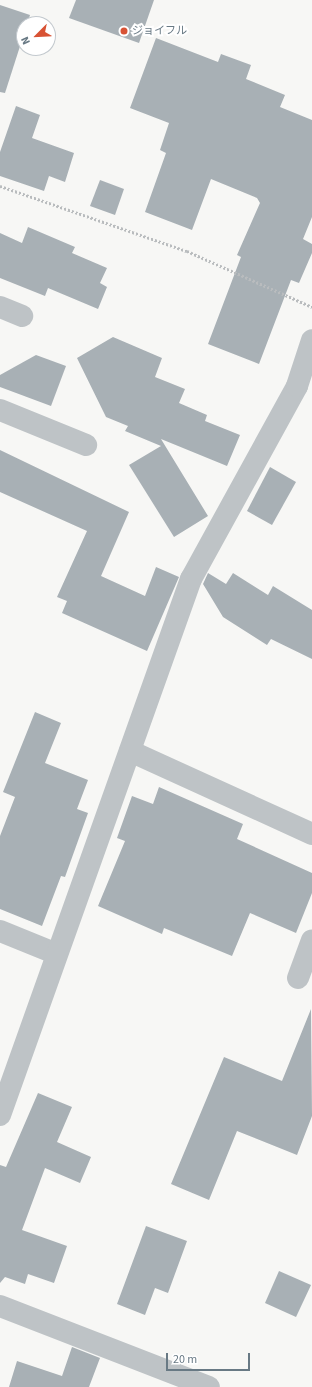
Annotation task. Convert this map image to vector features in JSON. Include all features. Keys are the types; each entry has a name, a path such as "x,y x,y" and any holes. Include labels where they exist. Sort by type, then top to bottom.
{"street":[{"path":"0,307 22,316"},
{"path":"0,1114 191,579 305,389 312,340"},
{"path":"0,410 86,446"},
{"path":"130,751 312,834"},
{"path":"0,931 57,954"},
{"path":"298,978 312,940"},
{"path":"0,1306 209,1387"}],"path":[{"path":"0,186 187,251 312,307"}],"building":[{"name":"ジョイフル","path":"76,0 154,0 139,43 69,18"},
{"path":"0,5 30,15 16,16 17,56 5,93 0,92"},
{"path":"156,38 218,62 221,54 251,65 246,79 285,95 280,107 312,120 312,217 303,239 312,244 312,253 299,283 291,280 259,364 208,344 241,257 237,255 260,203 257,198 211,179 192,230 145,212 166,153 160,150 169,123 130,108"},
{"path":"16,106 40,115 32,138 74,153 65,182 49,176 44,191 0,176 0,152"},
{"path":"100,180 124,189 115,215 90,206"},
{"path":"28,227 75,247 72,253 107,268 100,283 107,287 98,309 48,288 45,296 0,278 0,233 22,243"},
{"path":"113,337 162,358 155,377 185,389 179,403 207,415 205,421 240,435 227,466 161,439 208,516 174,537 129,465 161,446 125,431 128,426 106,417 77,358"},
{"path":"36,355 66,366 51,406 0,387 0,375"},
{"path":"0,450 129,512 101,576 145,596 156,567 179,577 147,651 62,613 67,601 57,597 87,531 0,492"},
{"path":"270,467 296,482 272,525 247,511"},
{"path":"208,573 226,584 233,573 268,595 273,586 312,610 312,659 271,639 267,645 223,617 203,584"},
{"path":"35,712 61,723 45,763 88,780 77,809 88,813 65,877 61,876 42,926 0,909 0,836 15,797 3,792"},
{"path":"159,787 243,824 237,839 312,873 312,893 296,933 250,913 232,956 164,928 162,934 98,906 125,841 117,838 132,796 153,804"},
{"path":"311,1009 312,1116 297,1155 237,1131 209,1200 171,1184 224,1057 282,1081"},
{"path":"38,1093 72,1107 57,1142 91,1157 80,1183 45,1168 22,1230 67,1246 54,1283 28,1274 25,1284 5,1277 0,1283 0,1165 6,1167"},
{"path":"146,1226 187,1241 168,1293 155,1288 145,1315 117,1304"},
{"path":"279,1271 311,1285 296,1317 265,1303"},
{"path":"72,1347 100,1358 89,1387 9,1387 17,1361 62,1376"}],"place":[{"name":"ジョイフル","path":"124,31"}]}
